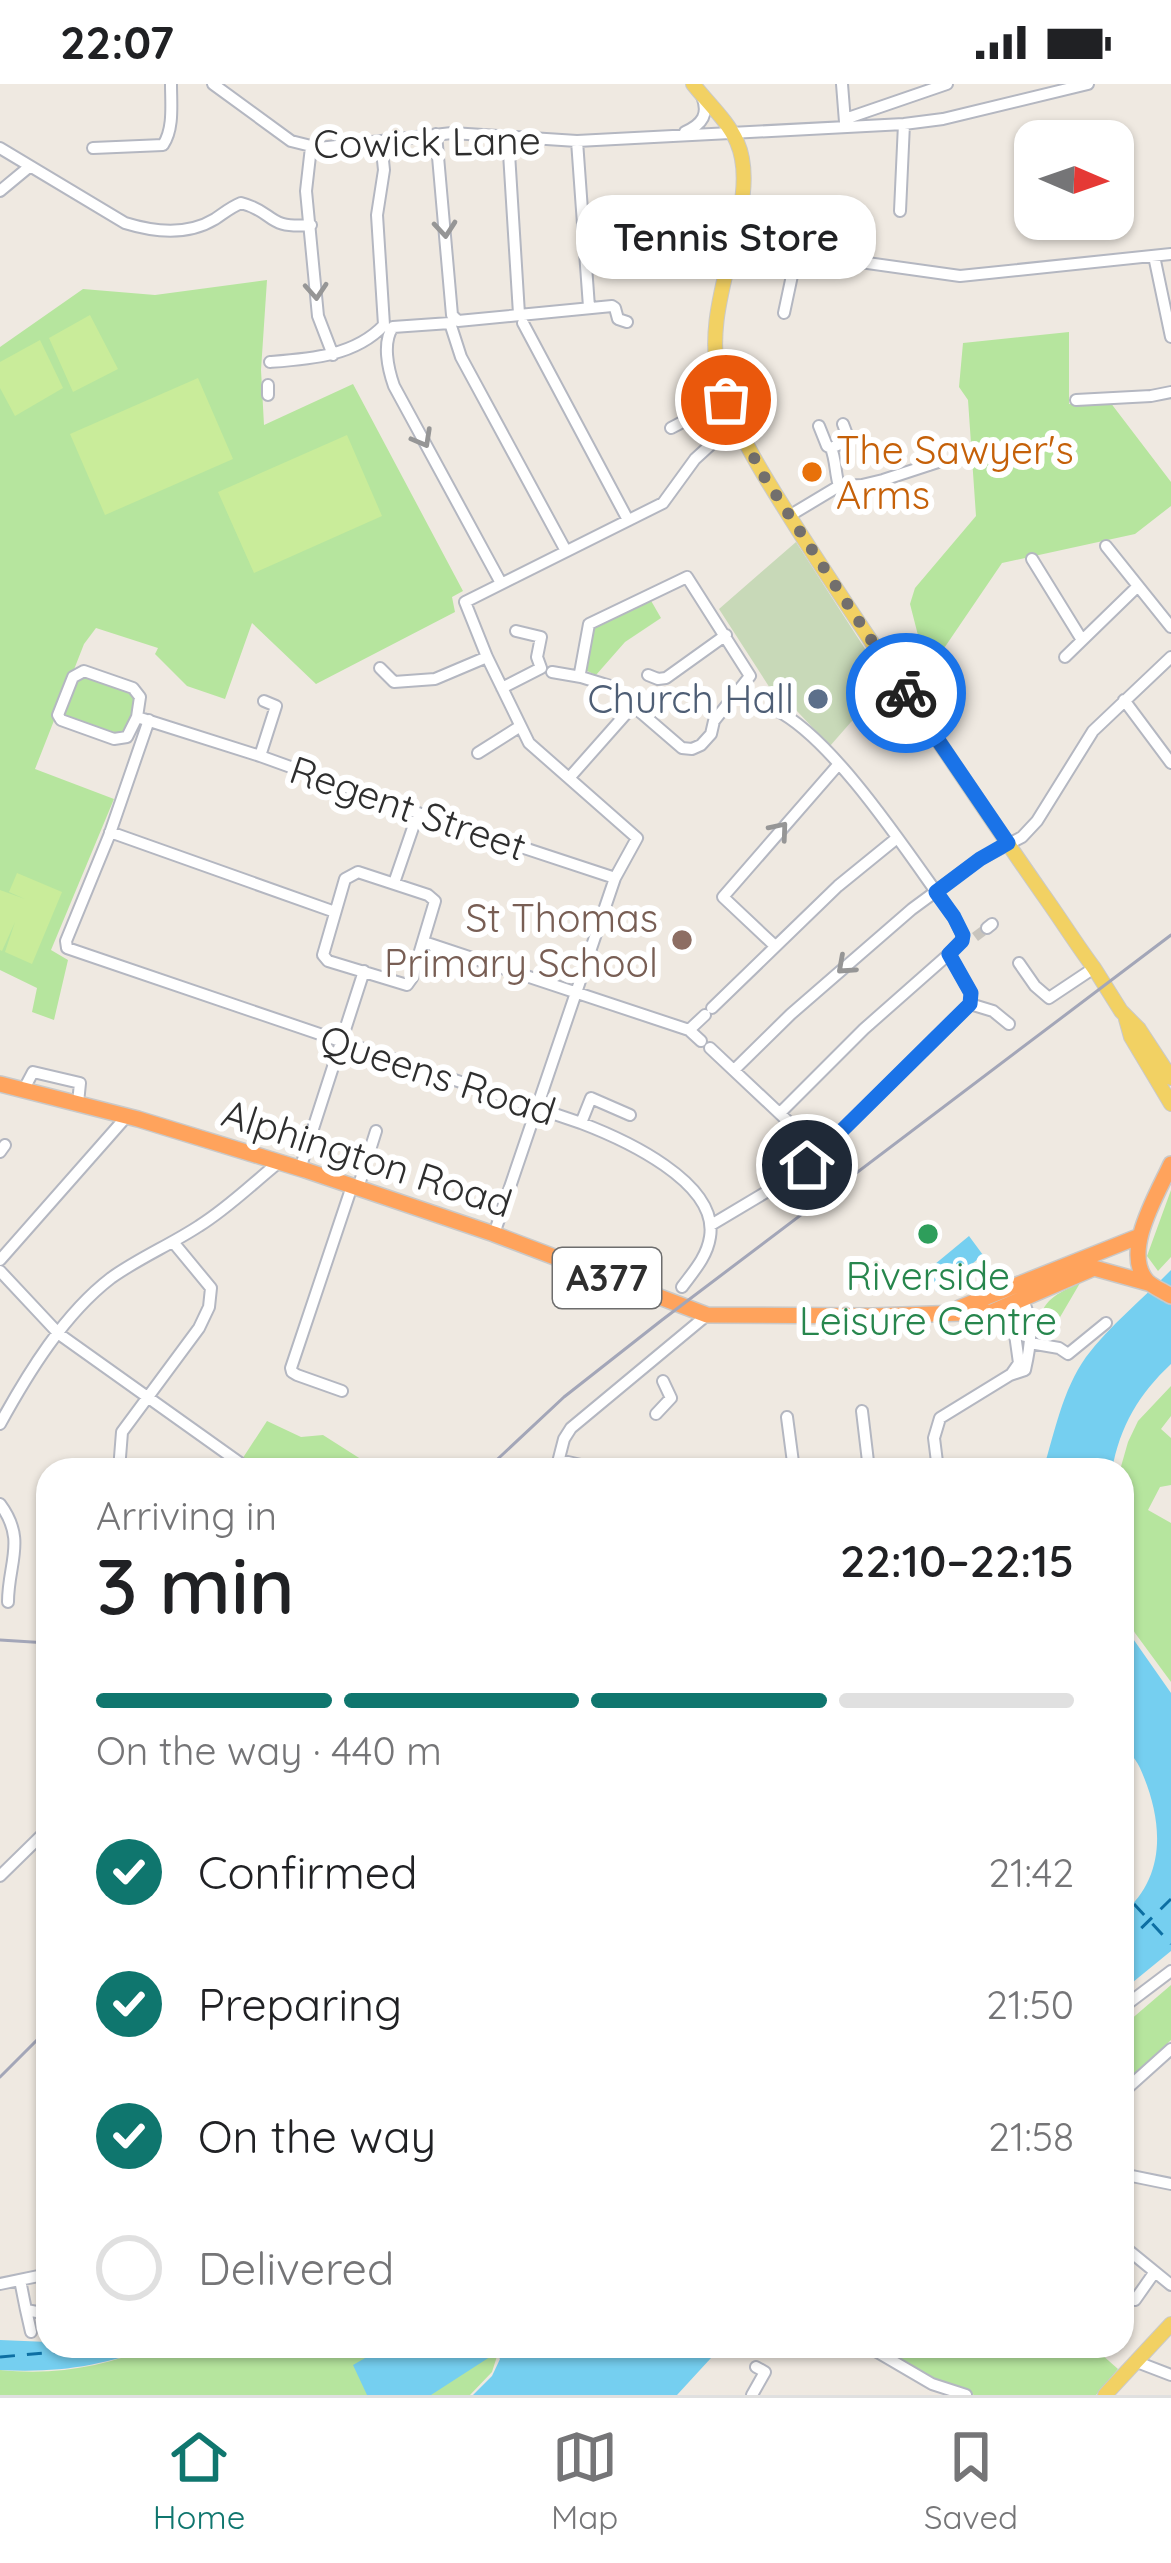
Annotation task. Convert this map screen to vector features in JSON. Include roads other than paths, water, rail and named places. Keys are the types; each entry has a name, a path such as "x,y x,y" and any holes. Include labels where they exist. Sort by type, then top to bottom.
{"highway":[{"name":"Alphington Road","path":"0,1084 127,1116 300,1169 494,1234 707,1315"},
{"path":"1148,1283 1137,1259 1140,1236 1171,1164"},
{"name":"A377","path":"945,1313 1020,1291 1140,1236"},
{"name":"A377","path":"707,1315 992,1312 1020,1291 1043,1291 1094,1268 1148,1283 1171,1296"}],"main road":[{"path":"697,89 732,134 740,155 742,184 715,316 721,383 739,427 789,516 1171,1078"},
{"path":"1126,1018 1131,1037 1171,1104"},
{"path":"1105,2395 1171,2324"}],"street":[{"path":"93,148 163,146 169,134 172,84"},
{"name":"Cowick Lane","path":"213,84 291,141 311,147 436,134 577,141 846,124"},
{"path":"842,84 846,124"},
{"path":"846,124 947,84"},
{"path":"846,124 944,118 1088,84"},
{"path":"677,136 700,125 705,116 697,89"},
{"path":"900,211 904,124"},
{"path":"436,134 450,303 460,357 566,551"},
{"path":"508,136 521,318 628,520"},
{"path":"381,141 384,170 377,215 389,373 501,583"},
{"path":"577,141 589,307"},
{"path":"311,147 306,176 318,316 332,355"},
{"path":"0,148 136,227 190,229 241,202 280,225 310,225"},
{"path":"0,191 29,166"},
{"path":"732,244 960,276 1171,254"},
{"path":"784,314 797,252"},
{"path":"1154,256 1171,337"},
{"path":"270,362 332,355 392,327 614,306 618,319 627,322"},
{"path":"1076,400 1171,392"},
{"path":"671,428 694,416 700,423"},
{"path":"831,448 849,440 843,424"},
{"path":"819,426 831,448 839,486"},
{"path":"494,1234 617,873 636,836 529,743 465,602 670,497 710,439 739,427"},
{"path":"789,516 839,486 883,480 938,456 936,478"},
{"path":"1106,546 1171,628"},
{"path":"1032,559 1082,640"},
{"path":"552,672 610,686 682,748 692,749 711,734 714,722 750,676 687,577 590,624 581,676"},
{"path":"1065,657 1138,586"},
{"path":"502,688 542,668 537,657 541,637 516,631"},
{"path":"648,675 666,678 726,635"},
{"path":"380,668 394,682 435,679 487,657"},
{"path":"734,1070 871,943 980,859 1022,837 1093,731 1171,657"},
{"path":"143,719 127,737 114,739 58,715 73,677 84,670 133,688 140,697 143,719 110,832 335,912"},
{"path":"391,699 394,682"},
{"path":"1124,700 1171,764"},
{"path":"260,756 276,706 264,701"},
{"path":"570,777 632,707"},
{"path":"776,710 795,720 838,765 968,939 864,1029 780,1113"},
{"name":"Regent Street","path":"143,719 418,813 617,873"},
{"path":"483,746 519,727"},
{"path":"775,946 723,897 838,765"},
{"path":"394,883 418,813"},
{"name":"Queens Road","path":"110,832 67,948 620,1139 681,1178 703,1203 711,1225"},
{"path":"689,1030 838,886 897,838"},
{"path":"353,873 428,895 435,902 407,985 323,956 335,912 345,879 353,873"},
{"path":"424,942 689,1030 818,1154"},
{"path":"682,1287 707,1251 711,1225 786,1180 818,1154 970,1004 971,993 949,954"},
{"path":"1019,963 1049,998 1094,968"},
{"path":"300,1169 364,971"},
{"path":"970,1004 993,1011 1009,1024"},
{"path":"581,1123 591,1098 630,1115"},
{"path":"0,1260 127,1116"},
{"path":"343,1391 297,1375 291,1368 376,1131"},
{"path":"0,1424 59,1334 111,1278 220,1212 278,1163"},
{"path":"120,1458 121,1435 199,1328 212,1297 211,1288 173,1241"},
{"path":"0,1271 59,1334 233,1458"},
{"path":"1010,1375 1025,1370 1030,1343 1020,1291"},
{"path":"936,1458 934,1438 940,1418 1019,1369 1026,1353 1020,1291"},
{"path":"992,1312 1013,1320 1019,1363 1010,1375"},
{"path":"560,1458 571,1428 658,1372 678,1338 707,1315"},
{"path":"1030,1343 1068,1354 1106,1323"},
{"path":"656,1414 671,1398 658,1372"},
{"path":"862,1411 868,1458"},
{"path":"788,1417 793,1458"},
{"path":"0,1504 16,1535 8,1602"},
{"path":"0,1876 36,1841"},
{"path":"1134,1999 1171,1971"},
{"path":"1134,2082 1171,2049"},
{"path":"1134,2176 1171,2184"},
{"path":"1134,2256 1171,2284"},
{"path":"1135,2300 1154,2273"},
{"path":"0,2284 36,2277"},
{"path":"20,2281 31,2332"},
{"path":"26,2311 36,2312"},
{"path":"888,2358 932,2384 966,2395"},
{"path":"1137,2362 1171,2375"},
{"path":"752,2395 765,2372 756,2367"}],"water":[{"path":"969,1236 983,1255 937,1292 923,1274"},
{"path":"1171,1270 1171,1364 1132,1412 1115,1458 1047,1458 1078,1370 1116,1323"},
{"path":"1134,1640 1171,1693 1171,1951 1134,1981 1134,1902 1154,1865 1157,1846 1153,1807 1134,1758"},
{"path":"0,2340 36,2342 36,2358 120,2358 80,2367 0,2370"},
{"path":"365,2358 488,2358 431,2395 367,2395 353,2365"},
{"path":"711,2358 677,2395 473,2395 492,2376 500,2359"}],"tunnel":[{"path":"975,937 987,928"}],"railway":[{"path":"499,1458 564,1397 662,1320 1171,935"},
{"path":"0,1640 36,1642"},
{"path":"0,2077 36,2041"}],"place":[{"name":"Tennis Store","path":"726,400"},
{"name":"The Sawyer's Arms","path":"812,472"},
{"name":"Church Hall","path":"818,699"},
{"name":"St Thomas Primary School","path":"682,940"},
{"name":"Riverside Leisure Centre","path":"928,1234"}]}
